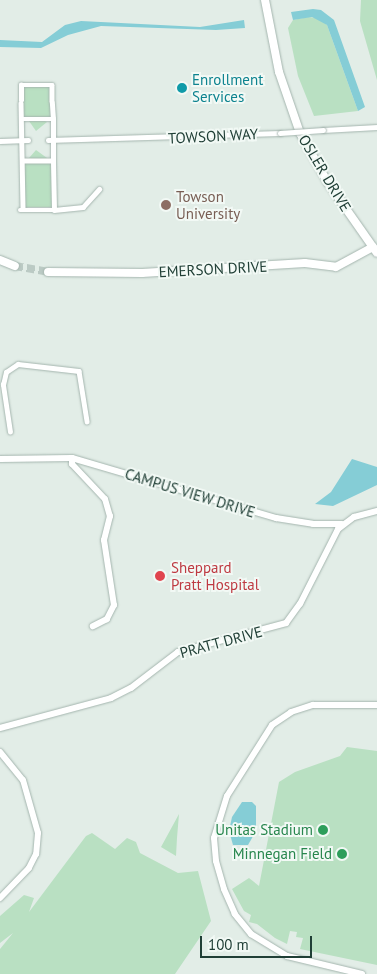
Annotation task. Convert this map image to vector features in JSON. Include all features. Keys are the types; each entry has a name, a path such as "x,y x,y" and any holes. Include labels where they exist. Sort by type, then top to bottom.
{"street":[{"name":"OSLER DRIVE","path":"265,0 281,83 300,133 328,183 375,250"},
{"path":"54,210 51,140 53,119 52,85 21,84 25,140 22,210 54,210 83,208 100,189"},
{"path":"22,119 53,119"},
{"name":"TOWSON WAY","path":"51,140 377,128"},
{"path":"0,141 25,140"},
{"path":"23,161 53,162"},
{"name":"EMERSON DRIVE","path":"48,272 142,273 305,263 336,268 375,250"},
{"path":"0,260 15,266"},
{"path":"6,372 27,363 46,369 63,367 79,371 88,421"},
{"path":"0,368 6,372"},
{"path":"6,372 3,395 10,432"},
{"path":"72,458 72,464 105,499 110,516 104,540 114,605 107,619 93,626"},
{"name":"CAMPUS VIEW DRIVE","path":"0,459 72,458 276,518 305,524 342,524 360,514 377,511"},
{"name":"PRATT DRIVE","path":"0,728 104,700 130,688 178,652 286,623 300,604 342,524"},
{"path":"362,974 287,956 251,934 235,914 224,889 216,861 214,838 227,796 272,725 291,712 313,705 377,705"},
{"path":"0,752 23,780 32,803 38,833 36,854 29,868 0,898"}],"green space":[{"path":"361,0 377,0 377,80 360,21"},
{"path":"308,17 318,18 327,25 358,111 314,116 298,76 288,28 293,20"},
{"path":"23,86 50,86 50,117 23,117"},
{"path":"29,121 45,121 47,122 36,131"},
{"path":"36,150 47,158 46,160 29,158"},
{"path":"24,162 52,162 52,207 24,207"},
{"name":"Unitas Stadium","path":"347,747 377,751 377,965 300,949 303,938 296,937 297,932 290,931 287,944 275,938 257,924 249,922 251,915 244,911 232,889 249,878 259,886 279,782 295,772 340,756"},
{"path":"179,814 177,838 176,856 161,847"},
{"path":"92,833 115,849 127,838 136,842 140,853 178,873 198,871 211,921 175,974 0,974 0,949 13,933 0,943 0,916 24,895 34,898 29,912 86,836"}],"water":[{"path":"313,9 321,10 334,20 365,107 358,111 327,25 312,17 293,20 291,12"},
{"path":"244,20 245,28 216,30 101,26 68,35 41,48 0,47 0,40 42,42 65,25 81,21 200,27"},
{"path":"352,459 377,467 377,485 333,506 315,504 331,492"},
{"path":"242,802 252,802 256,806 256,831 248,845 233,845 229,831 232,817"}],"tunnel":[{"path":"15,266 48,272"}],"place":[{"name":"Enrollment Services","path":"182,88"},
{"name":"Towson University","path":"166,205"},
{"name":"Sheppard Pratt Hospital","path":"160,576"},
{"name":"Unitas Stadium","path":"323,830"},
{"name":"Minnegan Field","path":"342,854"}]}
